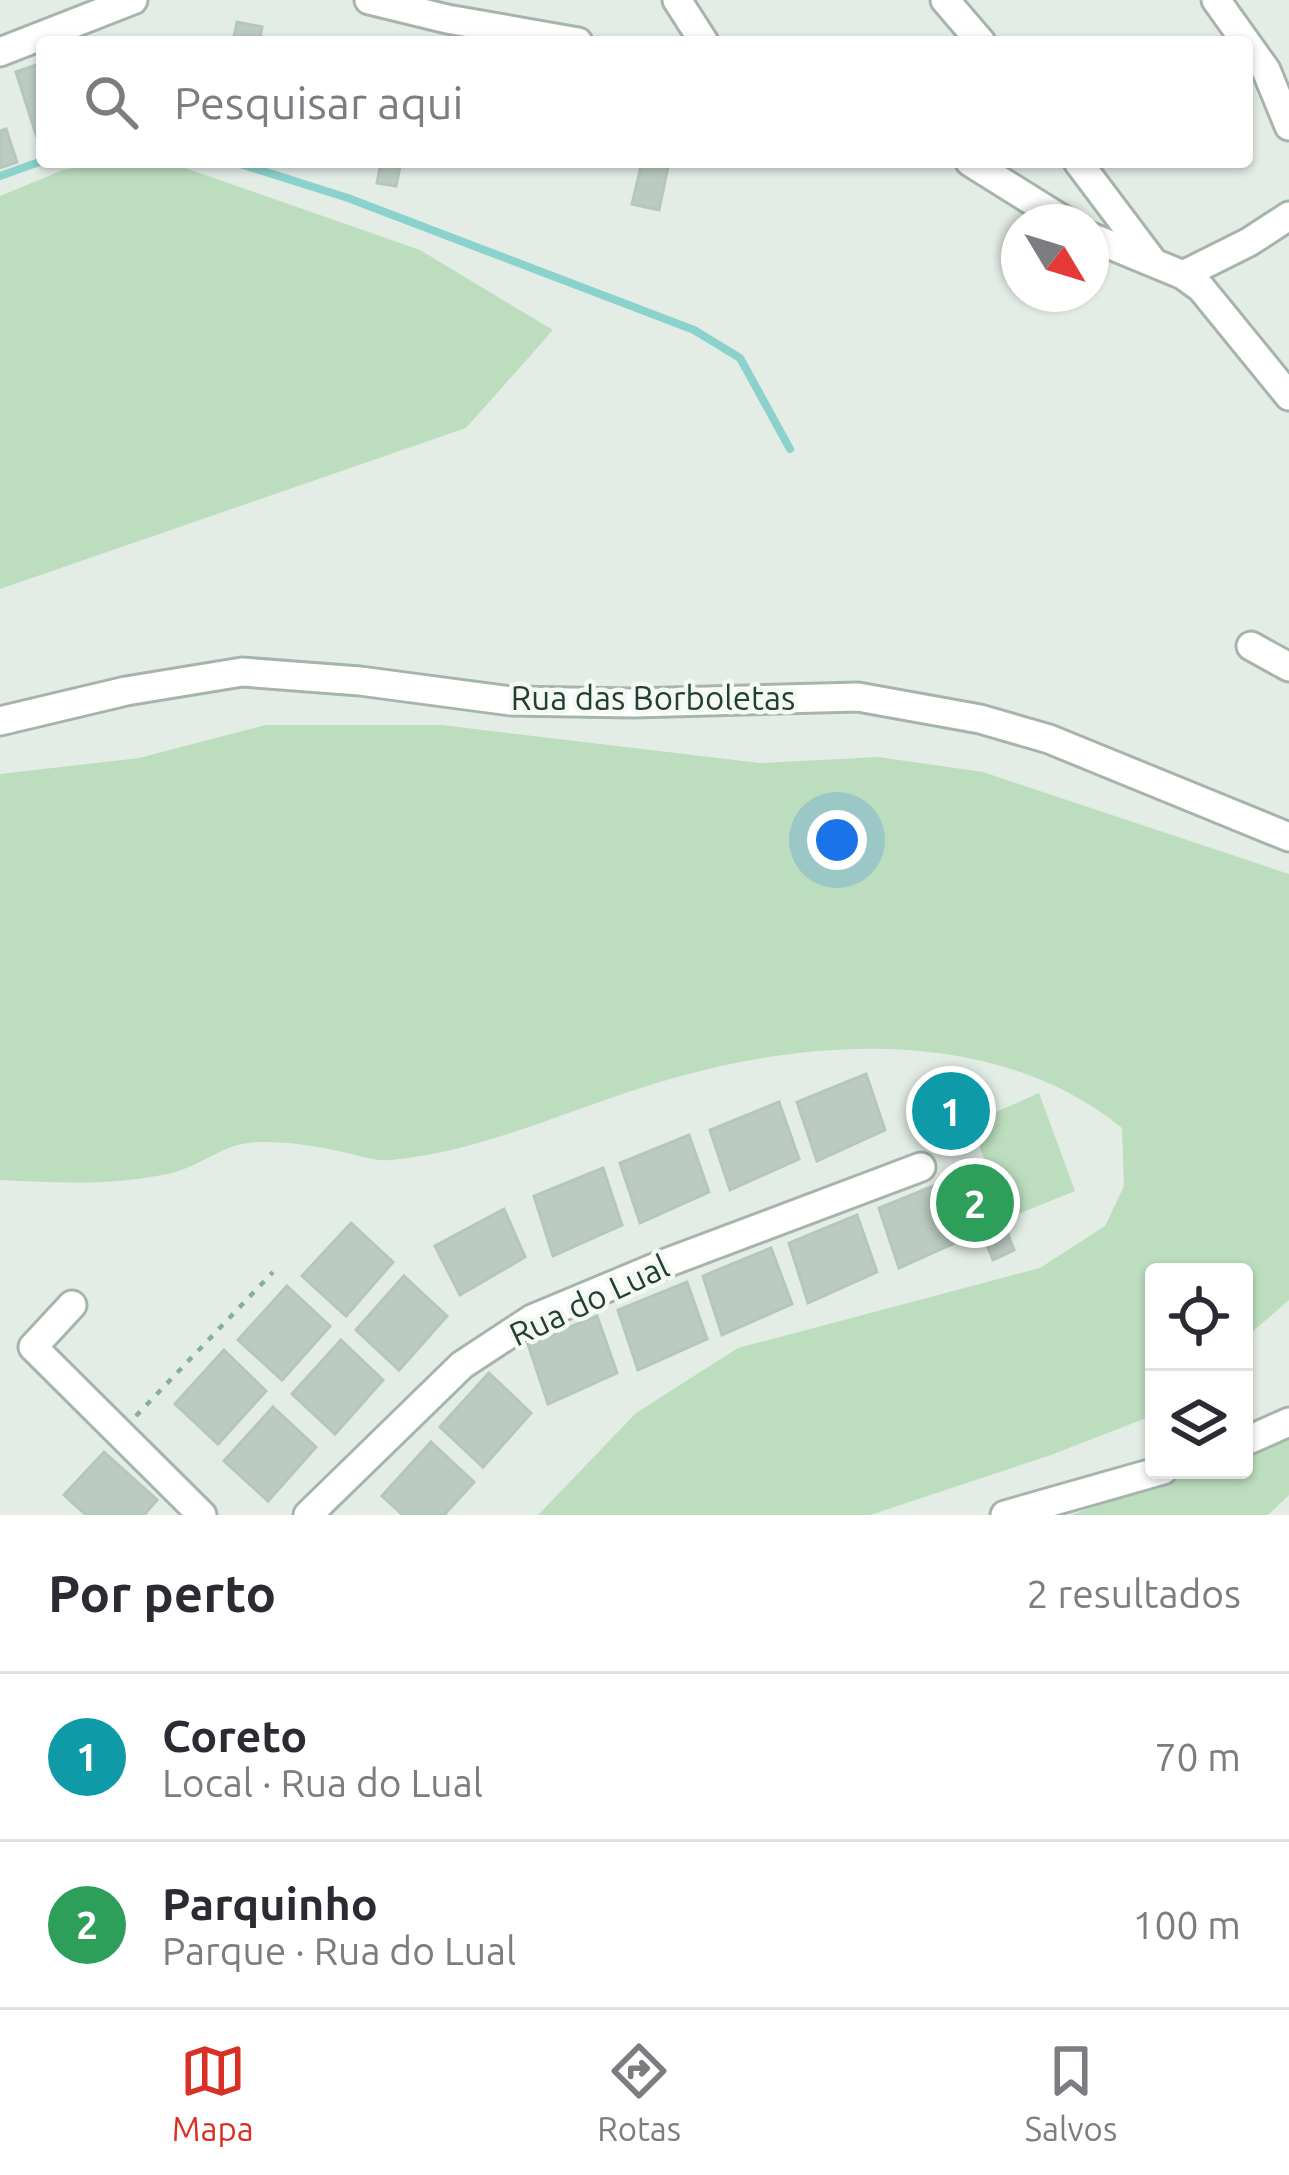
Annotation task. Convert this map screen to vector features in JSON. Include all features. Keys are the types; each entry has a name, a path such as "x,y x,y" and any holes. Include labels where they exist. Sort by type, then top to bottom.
{"street":[{"path":"41,36 134,0"},
{"path":"368,0 550,36"},
{"path":"677,0 700,36"},
{"path":"945,0 976,36"},
{"path":"1216,0 1242,36"},
{"path":"0,52 36,38"},
{"path":"1253,52 1266,70 1289,126"},
{"path":"980,168 1037,204"},
{"path":"1083,168 1154,263"},
{"path":"1184,275 1289,216"},
{"path":"1109,244 1184,275 1220,308 1289,396"},
{"path":"1251,646 1289,667"},
{"name":"Rua das Borboletas","path":"0,721 126,691 242,672 360,681 512,701 858,697 980,719 1049,740 1289,837"},
{"name":"Rua do Lual","path":"308,1515 461,1365 532,1319 921,1167"},
{"path":"72,1305 33,1347 202,1515"},
{"path":"1253,1438 1289,1422"},
{"path":"1005,1515 1145,1475"}],"path":[{"path":"120,1433 273,1272"}],"green space":[{"path":"185,168 420,250 553,330 466,428 0,589 0,196 63,170"},
{"path":"266,725 442,725 760,763 878,757 983,772 1289,874 1289,1300 1253,1331 1253,1263 1145,1263 1145,1418 870,1515 538,1515 636,1413 738,1348 1040,1268 1105,1226 1124,1186 1122,1128 1070,1094 1013,1070 953,1055 827,1050 702,1070 488,1140 424,1156 378,1160 305,1145 259,1142 150,1177 86,1182 0,1180 0,774 139,758"},
{"path":"1039,1093 1075,1191 1006,1219 971,1123"},
{"path":"1289,1437 1289,1495 1268,1515 1070,1515 1177,1479 1253,1479 1253,1451"}],"building":[{"path":"237,22 262,27 260,36 234,36"},
{"path":"36,65 36,134 16,72"},
{"path":"6,129 17,162 0,168 0,131"},
{"path":"380,168 400,168 396,186 377,183"},
{"path":"641,168 668,168 659,210 632,204"},
{"path":"866,1074 885,1130 817,1161 797,1102"},
{"path":"956,1093 967,1118 945,1128 935,1103"},
{"path":"779,1102 799,1159 730,1190 710,1130"},
{"path":"689,1135 709,1192 640,1223 620,1163"},
{"path":"603,1168 622,1225 553,1256 534,1196"},
{"path":"948,1180 968,1237 899,1268 879,1208"},
{"path":"504,1209 525,1257 460,1295 435,1246"},
{"path":"857,1215 877,1272 808,1303 789,1243"},
{"path":"351,1223 393,1262 346,1316 302,1276"},
{"path":"1004,1225 1014,1250 993,1260 983,1235"},
{"path":"771,1248 792,1304 722,1335 703,1276"},
{"path":"404,1276 447,1316 399,1370 356,1330"},
{"path":"687,1282 707,1339 638,1370 618,1310"},
{"path":"287,1286 330,1326 282,1380 238,1340"},
{"path":"597,1316 617,1373 548,1404 528,1344"},
{"path":"341,1340 383,1380 335,1434 292,1394"},
{"path":"224,1350 266,1391 218,1444 175,1404"},
{"path":"489,1373 531,1413 483,1467 440,1427"},
{"path":"273,1407 316,1447 268,1501 224,1461"},
{"path":"431,1442 474,1482 444,1515 403,1515 382,1496"},
{"path":"104,1452 157,1500 144,1515 86,1515 64,1495"}],"waterway":[{"path":"0,176 36,163"},
{"path":"253,168 348,198 694,330 740,358 790,449"}],"place":[{"name":"Coreto","path":"951,1111"},
{"name":"Parquinho","path":"975,1203"}]}
